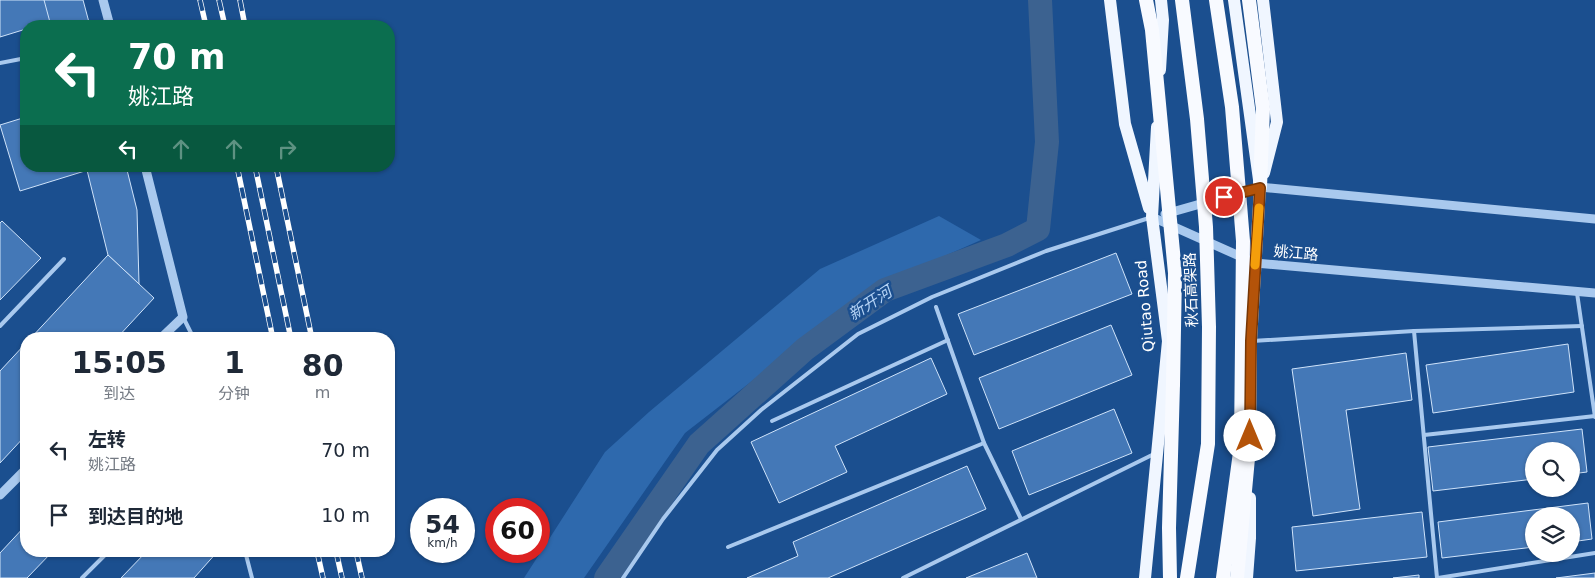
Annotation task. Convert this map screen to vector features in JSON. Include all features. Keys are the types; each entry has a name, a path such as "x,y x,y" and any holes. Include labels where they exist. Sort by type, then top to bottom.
{"highway":[{"path":"1146,0 1152,30 1174,273 1173,384 1168,528 1170,578"},
{"name":"秋石高架路","path":"1182,0 1198,128 1206,226 1209,327 1208,444 1187,578"},
{"path":"1216,0 1232,107 1243,241 1241,445 1223,578"},
{"path":"1249,0 1263,109 1260,188"},
{"path":"1237,578 1250,436"}],"main road":[{"path":"1110,0 1125,124 1152,217"},
{"name":"Qiutao Road","path":"1145,578 1168,341 1152,217 1163,20 1161,0"},
{"path":"1234,0 1260,188 1251,341 1250,538 1247,578"},
{"path":"1260,188 1277,122 1263,0"}],"street":[{"path":"103,0 108,20"},
{"path":"147,172 183,317 167,332"},
{"path":"1152,217 1260,188 1595,219"},
{"name":"姚江路","path":"1152,217 1256,263 1595,293"},
{"path":"0,494 20,475"}],"lane":[{"path":"0,63 20,59"},
{"path":"623,578 663,519 717,450 761,410 858,334 932,296 1046,251 1152,217"},
{"path":"0,326 64,259"},
{"path":"1424,435 1595,416 1577,292"},
{"path":"936,307 984,443 1021,519"},
{"path":"183,317 190,332"},
{"path":"1251,341 1414,332 1582,326"},
{"path":"1414,332 1438,578 1595,553"},
{"path":"772,421 948,340"},
{"path":"728,547 984,443"},
{"path":"903,578 1157,452"},
{"path":"82,578 103,557"},
{"path":"247,557 252,578"}],"shaded area":[{"path":"939,216 981,240 872,288 685,433 584,578 524,578 534,563 550,563 550,538 605,452 649,412 820,269"}],"building":[{"path":"0,0 78,0 81,12 55,20 20,20 20,31 0,37"},
{"path":"44,0 83,0 88,20 49,20"},
{"path":"20,119 20,172 82,172 20,191 0,125"},
{"path":"87,172 128,172 137,210 139,284 108,255"},
{"path":"2,221 41,258 0,300 0,223"},
{"path":"1116,253 1132,294 974,355 958,314"},
{"path":"108,255 154,298 122,332 36,332"},
{"path":"1111,325 1132,375 999,429 979,378"},
{"path":"1568,344 1574,392 1433,413 1426,365"},
{"path":"20,349 20,441 0,463 0,371"},
{"path":"1406,353 1412,400 1346,410 1360,509 1313,516 1292,369"},
{"path":"931,358 947,394 835,446 847,472 779,503 751,442"},
{"path":"1114,409 1132,453 1029,495 1012,451"},
{"path":"1582,429 1587,472 1580,473 1580,442 1525,442 1525,480 1433,491 1428,447"},
{"path":"967,466 986,509 828,578 747,578 798,556 793,542"},
{"path":"1588,503 1592,539 1580,541 1580,507 1556,507"},
{"path":"1525,511 1525,548 1442,558 1438,522"},
{"path":"1422,512 1427,557 1296,571 1292,527"},
{"path":"20,531 20,557 47,557 27,578 0,578 0,553"},
{"path":"1027,553 1037,578 966,578"},
{"path":"141,557 213,557 194,578 121,578"},
{"path":"1595,573 1595,578 1556,578"},
{"path":"1419,575 1419,578 1393,578"}],"waterway":[{"name":"新开河","path":"606,578 699,444 805,349 885,290 1007,245 1038,229 1047,142 1040,0"}],"railway":[{"path":"200,0 205,20"},
{"path":"219,0 224,20"},
{"path":"240,0 244,20"},
{"path":"238,172 272,332"},
{"path":"256,172 290,332"},
{"path":"277,172 311,332"},
{"path":"318,557 323,578"},
{"path":"337,557 342,578"},
{"path":"357,557 362,578"}],"slow traffic":[{"path":"1255,265 1259,208"}],"route":[{"path":"1224,197 1260,188 1251,341 1250,436"}]}
